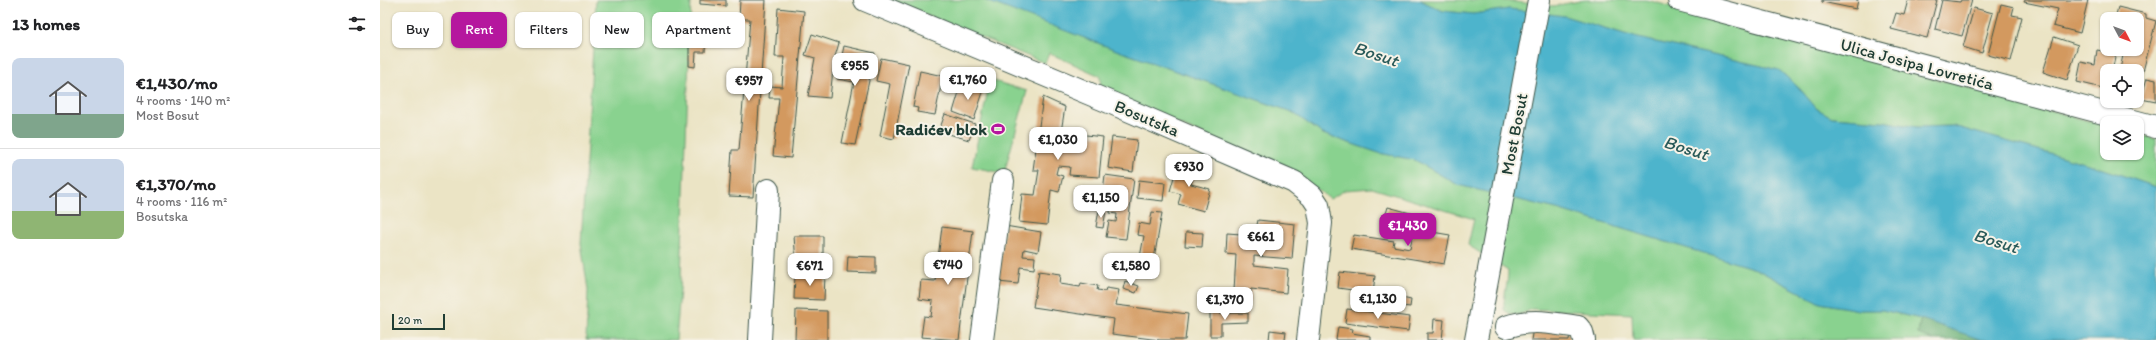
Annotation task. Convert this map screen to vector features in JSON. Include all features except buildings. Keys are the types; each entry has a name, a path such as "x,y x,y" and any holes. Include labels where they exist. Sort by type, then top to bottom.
{"street":[{"name":"Bosutska","path":"865,0 1121,106 1294,182 1312,196 1318,205 1321,223 1308,340"},
{"name":"Most Bosut","path":"1476,340 1539,0"},
{"name":"Ulica Josipa Lovretića","path":"1679,0 2156,127"},
{"path":"982,340 1003,181"},
{"path":"760,340 768,190"},
{"path":"1483,301 1509,334 1519,322 1536,320 1578,327 1582,332 1584,340"}],"green space":[{"path":"596,0 691,0 691,12 652,12 652,48 689,48 681,278 676,340 586,340 588,290 581,243 593,48 644,48 644,12 595,12"},
{"path":"888,0 985,0 1119,51 1292,112 1323,134 1379,153 1415,160 1458,185 1557,209 1756,269 1820,303 1859,310 1882,310 1921,319 1918,334 1934,340 1633,340 1632,314 1532,309 1521,314 1511,314 1504,310 1508,271 1468,245 1474,219 1372,188 1345,190 1330,199 1298,175 1101,91 1100,76 1049,53 1045,63"},
{"path":"1420,0 1497,0 1553,6 1585,0 1647,0 2100,124 2100,160 2144,160 2144,136 2156,139 2156,187 2095,166 1953,126 1917,127 1882,121 1832,117 1817,109 1800,89 1779,70 1638,38 1564,16 1509,9 1473,14 1443,11"},
{"name":"Radićev blok","path":"990,80 1027,91 1004,173 972,167"},
{"path":"1921,319 1989,340 1934,340 1918,334"}],"water":[{"name":"Bosut","path":"984,0 1420,0 1443,11 1473,14 1509,9 1564,16 1638,38 1779,70 1800,89 1817,109 1832,117 1882,121 1917,127 1953,126 2095,166 2156,187 2156,340 1982,340 1921,319 1882,310 1859,310 1820,303 1756,269 1557,209 1458,185 1415,160 1379,153 1323,134 1292,112 1119,51"}],"place":[{"name":"Radićev blok","path":"998,129"}]}
